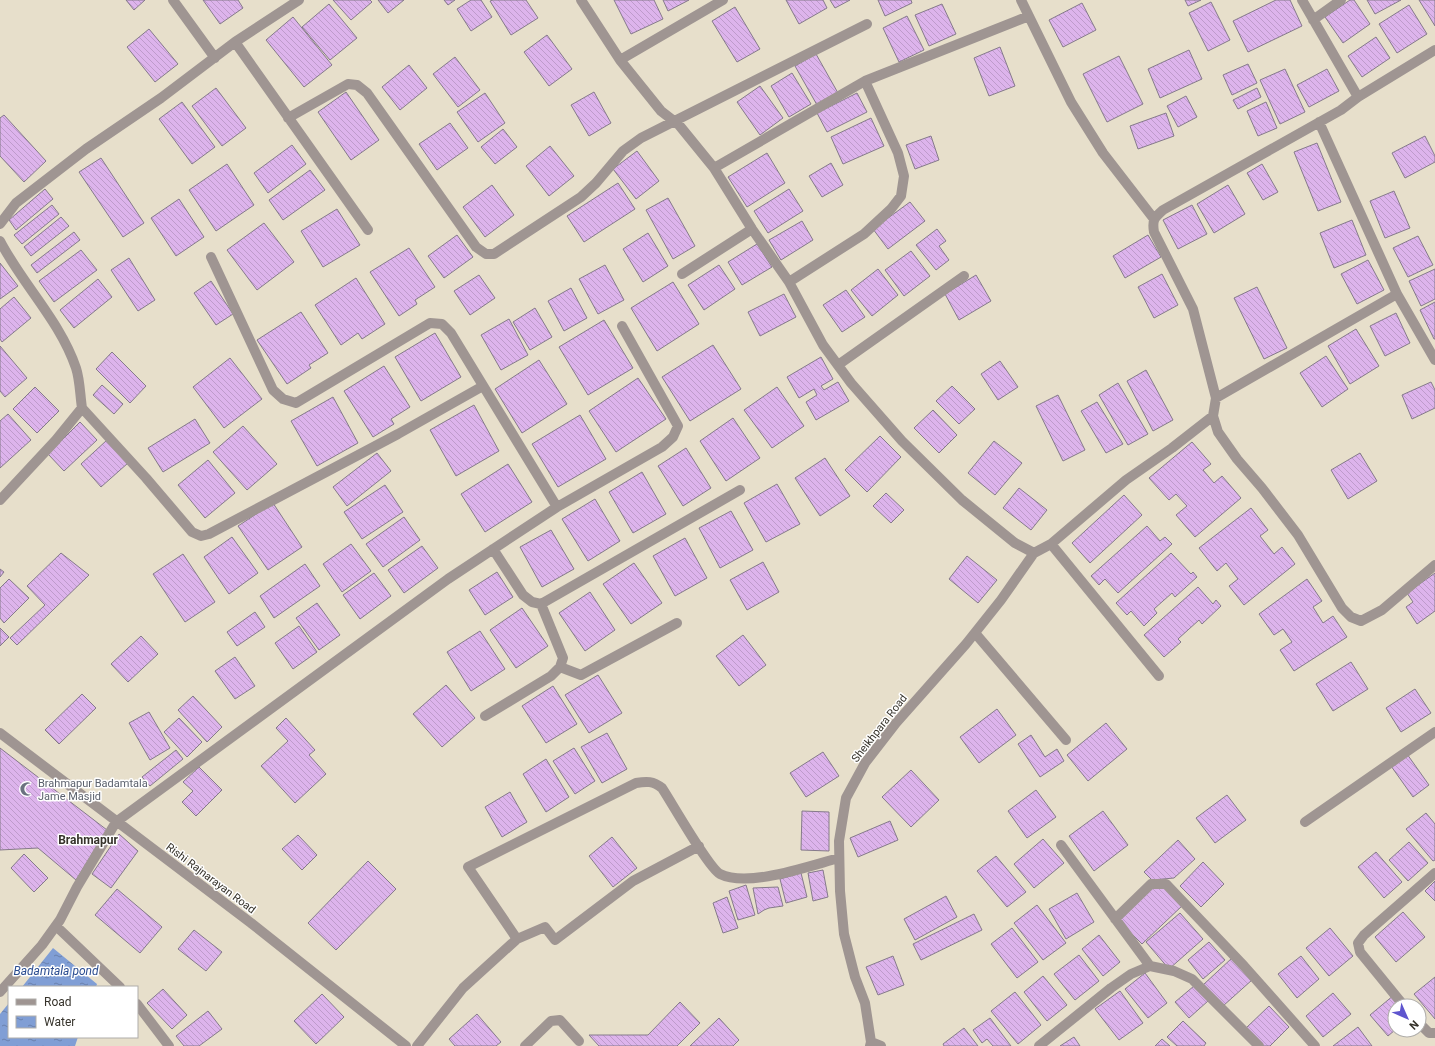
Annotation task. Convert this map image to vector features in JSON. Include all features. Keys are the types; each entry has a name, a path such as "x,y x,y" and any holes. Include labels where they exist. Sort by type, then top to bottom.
{"street":[{"path":"173,0 215,58"},
{"path":"0,224 16,203 86,149 161,98 235,42 299,0"},
{"path":"581,0 620,60 662,111 679,125 714,168 752,229 789,282 823,345 851,383 902,441 962,500 1015,543 1034,553 1052,544 1126,480 1172,448 1213,416"},
{"path":"620,60 723,0"},
{"path":"1021,0 1071,102 1103,153 1154,219"},
{"path":"1302,0 1358,97"},
{"path":"1313,20 1341,0"},
{"path":"714,168 866,81 1028,16"},
{"path":"288,118 348,84 357,85 367,93 476,247 486,254 494,254 581,197 596,183 623,151 641,138 867,24"},
{"path":"235,42 368,230"},
{"path":"1435,50 1358,97 1340,110 1163,210 1154,219 1152,225 1154,232 1193,309 1216,398 1213,416 1218,432 1298,535 1342,608 1351,617 1361,621 1382,610 1435,565"},
{"path":"789,282 864,234 891,209 901,196 904,176 898,153 866,81"},
{"path":"1319,122 1397,294 1435,360"},
{"path":"682,274 752,229"},
{"path":"0,241 21,276 64,340 77,370 82,408 146,478 192,532 202,536 209,534 398,434 483,386"},
{"path":"211,257 272,390 284,400 296,403 430,323 442,324 451,332 557,507"},
{"path":"838,366 964,276"},
{"path":"1216,398 1397,294"},
{"path":"0,992 42,945 56,926 77,887 116,822 448,579 557,507 662,447 673,437 678,426 622,326"},
{"path":"0,500 56,440 82,408"},
{"path":"493,549 523,595 532,602 541,604 740,490"},
{"path":"1052,544 1160,676"},
{"name":"Sheikhpara Road","path":"870,1044 865,1003 855,977 844,934 840,891 839,841 846,798 865,763 896,723 975,633 1001,600 1034,553"},
{"path":"485,716 551,676 560,668 563,658 541,604"},
{"path":"560,668 581,675 677,623"},
{"path":"975,633 1066,740"},
{"path":"1305,822 1435,732"},
{"name":"Rishi Rajnarayan Road","path":"0,733 251,923 406,1046"},
{"path":"517,939 468,867 636,783 648,781 655,782 662,788 707,859 719,873 734,879 764,877 839,858"},
{"path":"1061,845 1150,966"},
{"path":"417,1046 463,988 517,939 545,927 555,940 633,881 699,846"},
{"path":"1397,998 1360,952 1358,943 1364,935 1435,873"},
{"path":"1115,919 1151,884 1166,884 1244,966 1315,1046"},
{"path":"56,926 119,986"},
{"path":"1039,1046 1111,988 1131,974 1150,966 1174,971 1192,979 1259,1046"},
{"path":"138,1005 169,1046"},
{"path":"525,1046 551,1021 560,1020 579,1041"},
{"path":"870,1044 881,1046"}],"water":[{"name":"Badamtala pond","path":"53,948 97,984 96,986 23,986"},
{"name":"Badamtala pond","path":"8,1004 8,1038 78,1038 75,1046 0,1046 0,1014"}],"building":[{"path":"126,0 145,0 134,10"},
{"path":"203,0 238,0 243,8 220,24"},
{"path":"333,0 370,0 372,2 351,20"},
{"path":"378,0 404,0 388,13"},
{"path":"444,0 455,0 448,5"},
{"path":"471,0 481,0 492,17 471,31 457,9"},
{"path":"526,0 538,18 511,35 490,1"},
{"path":"614,0 654,0 663,19 631,34"},
{"path":"663,0 689,0 668,11"},
{"path":"786,0 823,0 827,8 799,24"},
{"path":"830,0 850,0 835,8"},
{"path":"878,0 911,0 912,3 885,16"},
{"path":"1185,0 1201,0 1188,6"},
{"path":"1276,0 1290,0 1302,26 1248,52 1233,21"},
{"path":"1350,0 1354,0 1370,24 1343,43 1325,17"},
{"path":"1367,0 1401,0 1375,14"},
{"path":"1419,0 1435,0 1435,26"},
{"path":"1211,2 1230,40 1208,51 1189,13"},
{"path":"1082,3 1096,30 1063,47 1049,20"},
{"path":"329,4 357,38 330,60 302,27"},
{"path":"942,4 956,34 929,46 915,15"},
{"path":"1409,5 1427,34 1397,53 1379,24"},
{"path":"735,7 760,49 737,62 712,21"},
{"path":"907,16 924,50 899,62 883,28"},
{"path":"293,17 332,65 304,87 266,40"},
{"path":"149,29 178,64 155,82 127,47"},
{"path":"547,35 572,69 549,86 524,52"},
{"path":"1376,37 1390,58 1362,77 1348,56"},
{"path":"1000,47 1015,86 989,96 974,58"},
{"path":"1189,50 1202,79 1160,98 1148,69"},
{"path":"816,54 838,93 817,105 795,66"},
{"path":"1119,56 1143,104 1107,122 1083,74"},
{"path":"455,57 480,90 458,107 433,74"},
{"path":"1248,64 1257,83 1232,95 1223,75"},
{"path":"409,65 427,88 400,110 382,87"},
{"path":"1285,69 1305,112 1280,124 1260,80"},
{"path":"1327,69 1339,91 1309,107 1297,85"},
{"path":"792,73 811,104 789,117 771,86"},
{"path":"760,86 783,118 760,135 737,102"},
{"path":"216,88 246,128 222,146 192,106"},
{"path":"1257,88 1261,97 1238,109 1233,100"},
{"path":"346,92 379,140 351,160 318,112"},
{"path":"594,92 611,123 589,136 571,105"},
{"path":"485,93 505,123 478,142 457,112"},
{"path":"857,93 867,112 827,132 817,113"},
{"path":"1186,96 1197,117 1178,127 1167,106"},
{"path":"182,102 215,147 192,164 159,119"},
{"path":"1266,102 1277,128 1258,136 1247,111"},
{"path":"1166,113 1174,136 1138,149 1130,126"},
{"path":"4,115 46,161 24,182 0,156 0,118"},
{"path":"871,118 884,146 843,164 831,137"},
{"path":"450,123 468,148 437,170 419,144"},
{"path":"503,129 517,147 495,164 481,147"},
{"path":"931,136 939,160 915,169 906,145"},
{"path":"1425,136 1435,156 1435,162 1405,178 1392,153"},
{"path":"1317,143 1341,202 1318,211 1294,152"},
{"path":"292,145 306,164 268,193 254,173"},
{"path":"550,146 574,176 549,196 526,166"},
{"path":"637,151 659,181 636,199 613,169"},
{"path":"767,153 785,183 747,207 728,177"},
{"path":"101,158 144,223 123,237 79,172"},
{"path":"831,163 843,185 822,197 809,176"},
{"path":"227,164 254,205 216,231 189,190"},
{"path":"1262,164 1278,192 1263,200 1247,173"},
{"path":"310,170 325,190 283,220 269,200"},
{"path":"618,183 635,209 584,242 567,216"},
{"path":"492,185 514,215 485,237 463,207"},
{"path":"1228,185 1245,214 1214,233 1197,204"},
{"path":"45,189 53,199 16,230 9,220"},
{"path":"789,189 803,211 768,233 754,211"},
{"path":"1394,191 1410,228 1385,238 1370,201"},
{"path":"668,198 695,246 673,259 646,210"},
{"path":"179,199 204,237 176,256 151,218"},
{"path":"910,202 925,221 888,249 873,229"},
{"path":"52,205 59,214 22,244 14,235"},
{"path":"1192,205 1207,234 1178,249 1163,220"},
{"path":"337,209 360,245 323,267 301,231"},
{"path":"61,217 69,226 31,256 24,247"},
{"path":"1352,220 1366,255 1334,268 1320,233"},
{"path":"802,221 813,240 781,260 769,240"},
{"path":"264,223 294,262 257,290 227,250"},
{"path":"937,229 946,241 939,246 949,260 936,270 916,245"},
{"path":"74,232 80,240 37,273 31,265"},
{"path":"648,233 668,266 643,282 623,249"},
{"path":"457,235 473,257 444,278 428,256"},
{"path":"1148,235 1161,257 1125,278 1113,256"},
{"path":"1418,236 1433,265 1408,277 1393,248"},
{"path":"757,244 772,267 742,285 728,262"},
{"path":"409,248 435,287 415,300 417,304 399,316 370,272"},
{"path":"81,250 97,270 54,302 39,281"},
{"path":"911,251 930,276 904,296 885,270"},
{"path":"129,258 155,300 138,311 111,270"},
{"path":"1368,260 1384,290 1357,304 1341,274"},
{"path":"0,263 18,286 0,299"},
{"path":"605,265 624,300 598,314 579,279"},
{"path":"719,265 735,289 704,310 688,285"},
{"path":"878,269 898,295 872,316 851,290"},
{"path":"1435,269 1435,299 1421,306 1409,281"},
{"path":"1162,274 1178,305 1154,318 1138,287"},
{"path":"479,275 495,298 470,315 454,291"},
{"path":"976,275 991,301 959,320 945,294"},
{"path":"356,278 385,324 362,339 358,333 341,345 315,305"},
{"path":"98,279 112,297 74,328 60,310"},
{"path":"211,281 233,314 216,325 194,293"},
{"path":"673,282 699,324 657,351 631,308"},
{"path":"1257,287 1287,348 1264,359 1234,298"},
{"path":"571,288 587,318 564,331 548,301"},
{"path":"846,290 865,317 842,332 823,305"},
{"path":"784,294 796,317 760,336 748,312"},
{"path":"14,297 31,318 2,342 0,339 0,309"},
{"path":"1435,302 1435,339 1434,339 1420,310"},
{"path":"535,308 552,337 530,350 513,322"},
{"path":"301,312 328,353 309,365 311,368 287,384 257,340"},
{"path":"1396,313 1410,343 1385,356 1370,326"},
{"path":"509,319 528,355 501,370 481,335"},
{"path":"604,320 633,368 588,395 559,347"},
{"path":"1356,329 1379,366 1350,384 1328,346"},
{"path":"435,333 461,377 421,401 395,357"},
{"path":"713,345 741,389 690,421 662,377"},
{"path":"0,346 27,378 5,397 0,391"},
{"path":"112,352 146,386 130,403 96,369"},
{"path":"1326,356 1348,389 1322,407 1300,373"},
{"path":"821,357 833,379 821,386 824,390 838,382 849,401 816,420 806,402 817,395 814,389 799,398 787,377"},
{"path":"230,358 262,399 224,428 193,387"},
{"path":"539,360 567,404 522,433 495,389"},
{"path":"1000,361 1018,387 998,400 981,374"},
{"path":"384,366 410,407 391,419 394,424 373,437 344,391"},
{"path":"1146,370 1173,420 1153,431 1127,381"},
{"path":"638,378 666,419 616,452 589,411"},
{"path":"1431,382 1435,390 1435,408 1412,419 1402,395"},
{"path":"1118,383 1148,434 1128,445 1099,395"},
{"path":"102,385 123,404 114,414 93,395"},
{"path":"952,386 975,409 959,424 936,401"},
{"path":"35,387 59,411 37,433 13,409"},
{"path":"777,387 804,426 772,448 744,410"},
{"path":"1058,395 1085,450 1063,461 1036,406"},
{"path":"333,397 358,443 317,466 291,421"},
{"path":"1097,402 1123,444 1106,453 1081,411"},
{"path":"474,405 499,451 456,476 430,430"},
{"path":"933,410 957,435 939,453 914,428"},
{"path":"8,414 31,440 0,468 0,421"},
{"path":"580,415 606,459 558,487 532,444"},
{"path":"733,418 760,458 726,481 700,441"},
{"path":"195,419 210,443 163,472 148,448"},
{"path":"80,422 97,440 64,471 48,454"},
{"path":"243,426 277,464 247,490 213,452"},
{"path":"880,436 901,457 867,492 845,470"},
{"path":"107,440 128,463 101,487 81,464"},
{"path":"994,441 1022,463 995,495 968,473"},
{"path":"1192,442 1211,464 1203,470 1214,483 1222,476 1241,498 1195,537 1176,515 1187,506 1176,494 1169,500 1149,478"},
{"path":"686,448 711,488 683,506 658,466"},
{"path":"377,453 391,471 347,506 333,487"},
{"path":"1360,453 1377,481 1348,499 1331,470"},
{"path":"825,458 850,496 820,516 795,478"},
{"path":"208,460 235,493 205,518 178,485"},
{"path":"508,464 532,502 485,532 461,494"},
{"path":"642,472 666,514 633,533 609,492"},
{"path":"777,484 800,524 766,542 744,503"},
{"path":"385,485 403,512 362,539 344,512"},
{"path":"1019,488 1047,510 1031,530 1003,508"},
{"path":"886,493 904,510 891,523 873,506"},
{"path":"1124,495 1142,515 1090,563 1072,543"},
{"path":"595,499 620,541 588,561 562,519"},
{"path":"273,503 302,547 268,570 238,526"},
{"path":"1251,508 1268,530 1260,536 1274,554 1282,547 1295,564 1244,605 1229,586 1238,579 1226,563 1217,571 1199,548"},
{"path":"731,511 753,550 720,568 699,528"},
{"path":"404,517 420,540 383,567 366,544"},
{"path":"1147,526 1160,541 1165,537 1172,544 1118,593 1105,579 1099,585 1091,576"},
{"path":"551,530 574,569 542,587 520,547"},
{"path":"232,537 258,573 229,594 204,557"},
{"path":"685,538 707,578 675,596 653,556"},
{"path":"351,544 371,571 342,592 323,564"},
{"path":"422,546 438,568 404,593 388,570"},
{"path":"61,553 89,575 17,645 10,638 45,605 27,586"},
{"path":"1171,553 1191,574 1193,572 1197,577 1175,597 1172,593 1154,609 1157,613 1144,626 1131,611 1127,615 1116,603"},
{"path":"183,554 215,602 185,622 153,574"},
{"path":"967,556 997,580 978,603 949,579"},
{"path":"763,562 779,592 747,610 730,580"},
{"path":"634,563 662,603 631,624 603,584"},
{"path":"305,564 320,586 274,618 260,596"},
{"path":"0,569 4,572 0,577"},
{"path":"497,572 513,597 485,615 469,590"},
{"path":"374,573 391,596 360,619 343,595"},
{"path":"1435,573 1435,611 1417,624 1406,607 1413,602 1407,593"},
{"path":"9,579 29,598 4,623 0,618 0,588"},
{"path":"1307,579 1322,601 1313,607 1323,623 1333,616 1347,637 1294,671 1280,650 1292,642 1283,629 1274,635 1259,614"},
{"path":"1198,587 1213,604 1216,600 1221,606 1202,624 1199,620 1178,639 1181,642 1164,657 1144,635"},
{"path":"590,592 615,630 585,651 559,613"},
{"path":"317,603 340,635 319,650 296,618"},
{"path":"522,608 548,646 516,668 490,630"},
{"path":"255,612 265,627 237,646 227,632"},
{"path":"299,626 317,652 293,669 275,643"},
{"path":"0,628 9,637 0,646"},
{"path":"480,631 505,669 471,691 447,652"},
{"path":"743,635 766,665 739,686 716,656"},
{"path":"141,636 158,654 128,682 111,664"},
{"path":"235,657 255,686 235,699 215,671"},
{"path":"1351,662 1368,689 1333,711 1316,684"},
{"path":"598,675 622,713 589,733 565,695"},
{"path":"446,685 475,718 442,747 413,714"},
{"path":"553,686 577,724 546,743 522,706"},
{"path":"1415,689 1431,713 1401,732 1386,708"},
{"path":"82,694 96,708 59,744 45,730"},
{"path":"193,696 222,727 207,742 178,710"},
{"path":"997,709 1016,735 979,763 960,737"},
{"path":"149,712 170,748 150,760 129,723"},
{"path":"179,718 202,742 187,757 164,732"},
{"path":"286,718 315,750 309,755 326,774 295,803 261,766 288,741 276,728"},
{"path":"1106,723 1127,749 1088,781 1067,755"},
{"path":"607,733 627,769 602,783 581,747"},
{"path":"1031,735 1045,757 1057,749 1064,761 1040,777 1018,744"},
{"name":"Brahmapur Badamtala Jame Masjid","path":"0,748 107,830 76,880 38,848 0,850"},
{"path":"574,748 595,781 575,794 553,761"},
{"path":"176,750 183,759 150,786 142,777"},
{"path":"823,752 839,776 806,797 790,773"},
{"path":"1407,754 1429,785 1413,797 1391,766"},
{"path":"546,759 569,797 546,812 523,774"},
{"path":"199,767 222,790 196,816 182,802 193,791 183,782"},
{"path":"911,770 939,800 911,827 882,797"},
{"path":"1036,790 1056,817 1027,838 1008,811"},
{"path":"510,792 527,822 502,837 485,807"},
{"path":"1227,795 1246,820 1215,843 1196,818"},
{"path":"802,811 829,812 829,851 801,850"},
{"path":"1103,811 1128,845 1094,871 1069,836"},
{"path":"1426,813 1435,824 1435,860 1433,861 1406,829"},
{"path":"890,821 898,840 858,857 850,838"},
{"path":"119,834 138,851 111,888 92,874"},
{"path":"298,835 317,855 302,870 282,849"},
{"path":"612,837 637,868 613,887 589,856"},
{"path":"1043,839 1064,863 1034,888 1014,864"},
{"path":"1178,840 1195,859 1174,878 1152,880 1144,872"},
{"path":"1409,842 1428,863 1408,881 1389,860"},
{"path":"1376,852 1402,882 1384,898 1358,867"},
{"path":"24,854 48,878 34,892 11,868"},
{"path":"996,856 1026,892 1007,907 977,871"},
{"path":"368,861 396,889 336,950 308,923"},
{"path":"1203,862 1224,884 1201,907 1180,886"},
{"path":"823,870 828,897 813,901 808,873"},
{"path":"801,873 807,897 786,903 780,879"},
{"path":"1435,881 1435,901 1425,891"},
{"path":"746,885 755,915 738,920 729,891"},
{"path":"778,887 783,906 769,908 758,914 753,888"},
{"path":"1153,887 1165,887 1183,905 1142,944 1118,920"},
{"path":"117,889 162,927 140,953 95,915"},
{"path":"1077,893 1094,922 1066,939 1049,909"},
{"path":"946,896 957,917 915,940 904,919"},
{"path":"727,897 738,928 723,933 713,903"},
{"path":"1037,905 1066,943 1043,960 1014,923"},
{"path":"1403,912 1425,937 1396,962 1375,937"},
{"path":"1180,913 1203,939 1169,969 1146,942"},
{"path":"974,914 982,930 921,960 913,944"},
{"path":"1012,928 1038,962 1017,978 991,944"},
{"path":"1330,928 1353,956 1329,976 1306,948"},
{"path":"194,930 222,952 206,971 178,949"},
{"path":"1099,935 1120,962 1103,976 1082,949"},
{"path":"1209,942 1225,960 1203,979 1188,960"},
{"path":"1079,955 1099,981 1075,1000 1054,974"},
{"path":"893,956 904,985 878,995 866,967"},
{"path":"1301,956 1319,979 1297,998 1278,974"},
{"path":"1232,958 1252,980 1223,1006 1203,985"},
{"path":"1145,973 1167,1003 1148,1018 1125,989"},
{"path":"1043,976 1067,1005 1047,1021 1024,992"},
{"path":"1435,977 1435,1019 1427,1009 1427,998 1417,998 1414,994"},
{"path":"1194,986 1208,1001 1189,1018 1175,1002"},
{"path":"163,989 187,1015 172,1029 147,1003"},
{"path":"1120,991 1143,1023 1119,1040 1095,1009"},
{"path":"1015,992 1041,1025 1018,1044 991,1011"},
{"path":"1333,993 1351,1014 1323,1037 1306,1016"},
{"path":"322,994 344,1017 316,1044 294,1021"},
{"path":"1387,1001 1387,1035 1370,1015"},
{"path":"680,1002 700,1023 677,1046 599,1046 589,1035 648,1035"},
{"path":"1269,1006 1289,1027 1270,1046 1262,1046 1245,1029"},
{"path":"208,1011 222,1029 199,1046 184,1046 176,1036"},
{"path":"477,1014 501,1042 496,1046 455,1046 449,1039"},
{"path":"719,1018 739,1040 733,1046 690,1046"},
{"path":"990,1018 1011,1046 993,1046 987,1039 982,1043 973,1030"},
{"path":"1183,1021 1206,1043 1204,1046 1177,1046 1167,1037"},
{"path":"1358,1027 1372,1046 1333,1046"},
{"path":"964,1028 978,1046 944,1046 943,1044"},
{"path":"1074,1037 1080,1046 1060,1046"},
{"path":"1162,1039 1170,1046 1155,1046"}],"place":[{"name":"Brahmapur Badamtala Jame Masjid","path":"27,789"}],"district":[{"name":"Brahmapur","path":"88,840"}]}
